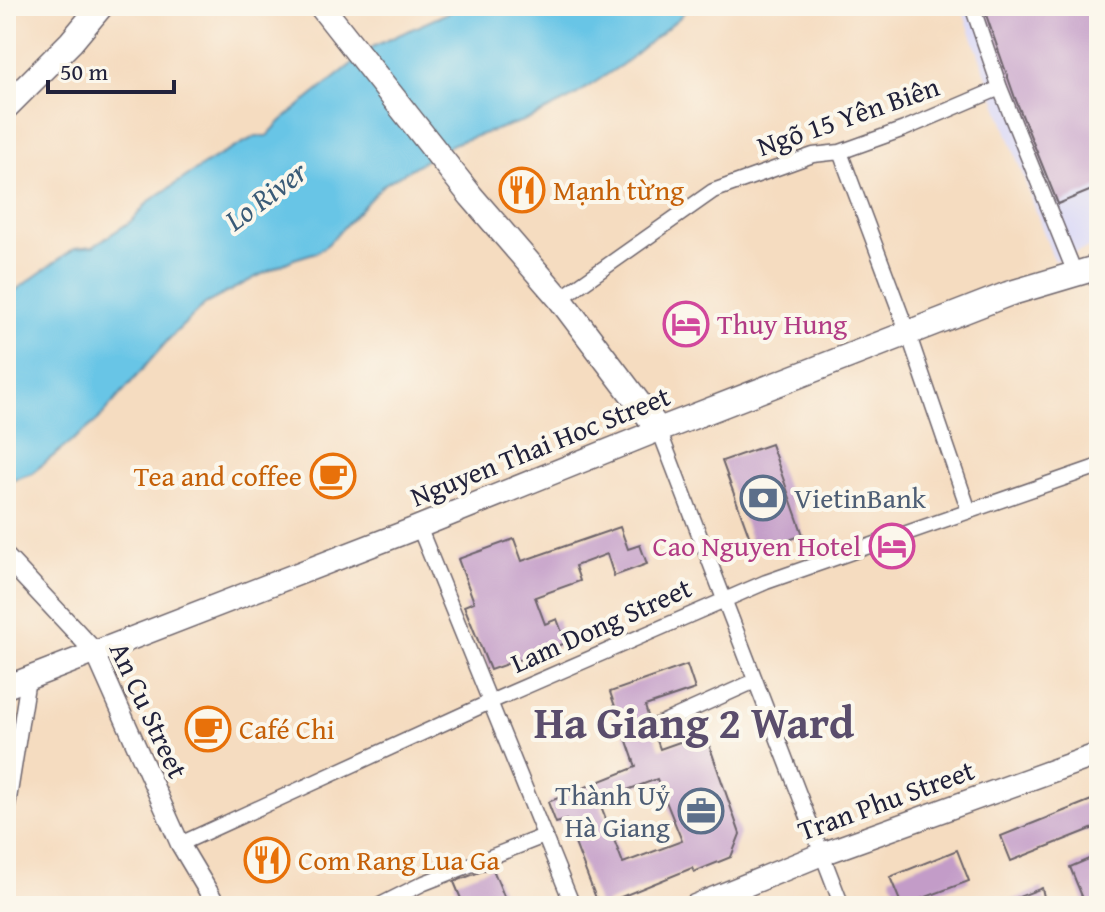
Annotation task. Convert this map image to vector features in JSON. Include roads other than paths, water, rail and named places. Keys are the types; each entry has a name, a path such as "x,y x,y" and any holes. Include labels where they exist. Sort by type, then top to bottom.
{"highway":[{"path":"6,107 71,42 101,6"},
{"path":"324,10 471,196 560,299 659,430"},
{"name":"Nguyen Thai Hoc Street","path":"659,430 1008,294 1099,267"}],"main road":[{"name":"Nguyen Thai Hoc Street","path":"6,687 659,430"},
{"name":"Tran Phu Street","path":"695,906 822,854 1099,754"}],"street":[{"path":"972,6 1000,88 1075,273"},
{"name":"Ngõ 15 Yên Biên","path":"560,299 713,191 813,155 840,152 904,129 1000,88"},
{"path":"840,152 908,333 969,511"},
{"path":"659,430 842,906"},
{"name":"Lam Dong Street","path":"180,844 490,702 766,582 1099,466"},
{"path":"419,527 573,906"},
{"name":"An Cu Street","path":"6,557 94,651 180,844 217,906"},
{"path":"6,818 28,679"},
{"path":"657,725 755,681"},
{"path":"378,906 424,883 544,836"}],"water":[{"name":"Lo River","path":"463,6 689,6 679,18 623,64 568,100 532,118 455,143 383,185 317,252 294,259 205,304 170,338 97,421 32,473 6,482 6,297 75,248 93,246 133,220 148,202 213,159 256,136 267,136 281,121 374,46"}],"place":[{"name":"Mạnh từng","path":"522,190"},
{"name":"Thuy Hung","path":"686,324"},
{"name":"Tea and coffee","path":"333,476"},
{"name":"VietinBank","path":"763,498"},
{"name":"Cao Nguyen Hotel","path":"892,546"},
{"name":"Café Chi","path":"208,729"},
{"name":"Thành Uỷ Hà Giang","path":"701,811"},
{"name":"Com Rang Lua Ga","path":"267,860"}],"district":[{"name":"Ha Giang 2 Ward","path":"694,723"}]}
